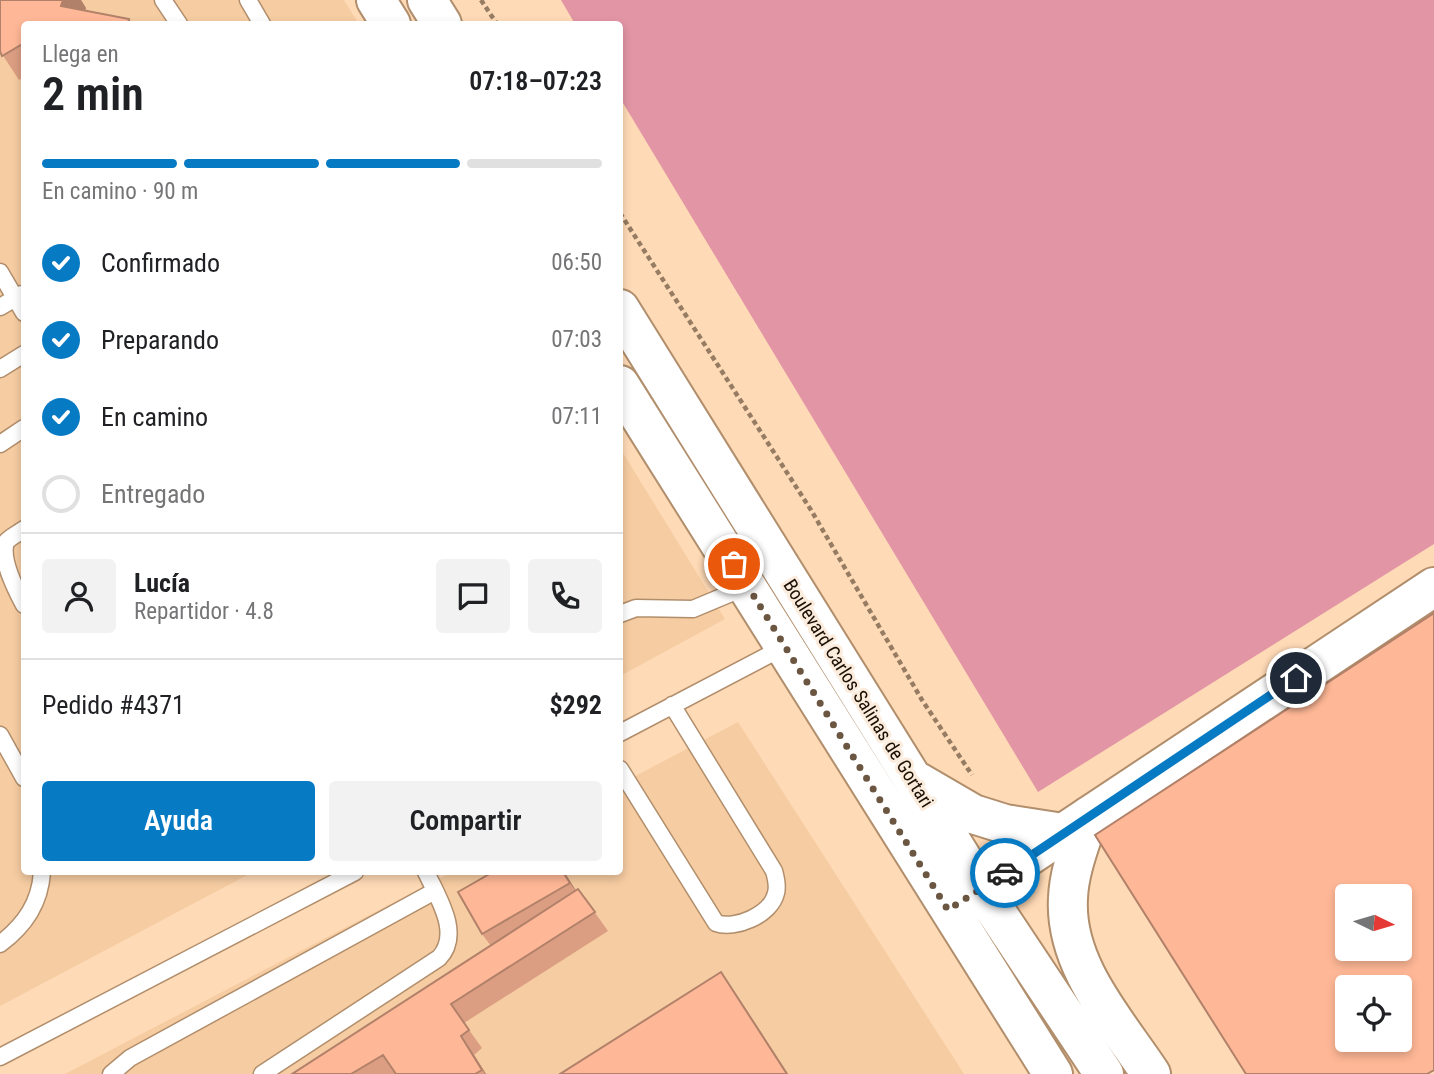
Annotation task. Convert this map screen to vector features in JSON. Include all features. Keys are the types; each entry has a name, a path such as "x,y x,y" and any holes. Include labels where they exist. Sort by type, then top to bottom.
{"main road":[{"path":"427,0 440,21"},
{"name":"Boulevard Carlos Salinas de Gortari","path":"623,314 981,889 1104,1074"},
{"name":"Boulevard Carlos Salinas de Gortari","path":"623,390 1053,1074"},
{"path":"948,910 1434,587"},
{"path":"913,779 972,814 1005,824 1076,824"},
{"path":"1076,824 1068,898 1074,951 1084,972 1151,1074"}],"lane":[{"path":"163,0 177,21"},
{"path":"248,0 260,21"},
{"path":"0,272 20,295 0,307"},
{"path":"0,369 21,356"},
{"path":"0,444 21,430"},
{"path":"21,531 6,542 2,550 3,565 21,599"},
{"path":"623,613 636,608 693,609 748,586"},
{"path":"623,731 786,646"},
{"path":"623,774 716,923 729,928 741,925 772,903 777,893 774,871 672,705"},
{"path":"0,735 21,773"},
{"path":"0,944 19,930 41,893 43,875"},
{"path":"0,1056 349,875"},
{"path":"262,1074 439,958 448,948 451,932 427,875"},
{"path":"111,1074 130,1058 435,891"}],"path":[{"path":"481,0 495,21"},
{"path":"623,218 811,510 922,700 975,779"}],"shaded area":[{"path":"0,0 344,0 357,21 21,21 21,875 247,875 0,1006"},
{"path":"561,0 1434,0 1434,544 1038,792 623,103 623,21 573,21"},
{"path":"623,453 725,619 623,674"},
{"path":"738,722 964,1074 65,1074 446,875 623,875 623,782"}],"building":[{"path":"0,0 63,0 61,6 129,19 21,21 21,45 2,56"},
{"path":"1434,613 1434,1070 1427,1074 1246,1074 1095,835"},
{"path":"488,875 565,875 570,883 482,934 458,892"},
{"path":"578,889 595,912 451,1004 469,1030 461,1036 482,1070 475,1074 396,1074 383,1055 351,1074 292,1074"},
{"path":"721,972 787,1074 560,1074"}],"way so far":[{"path":"734,564 948,910 1005,873"}],"route":[{"path":"1005,873 1296,678"}]}
